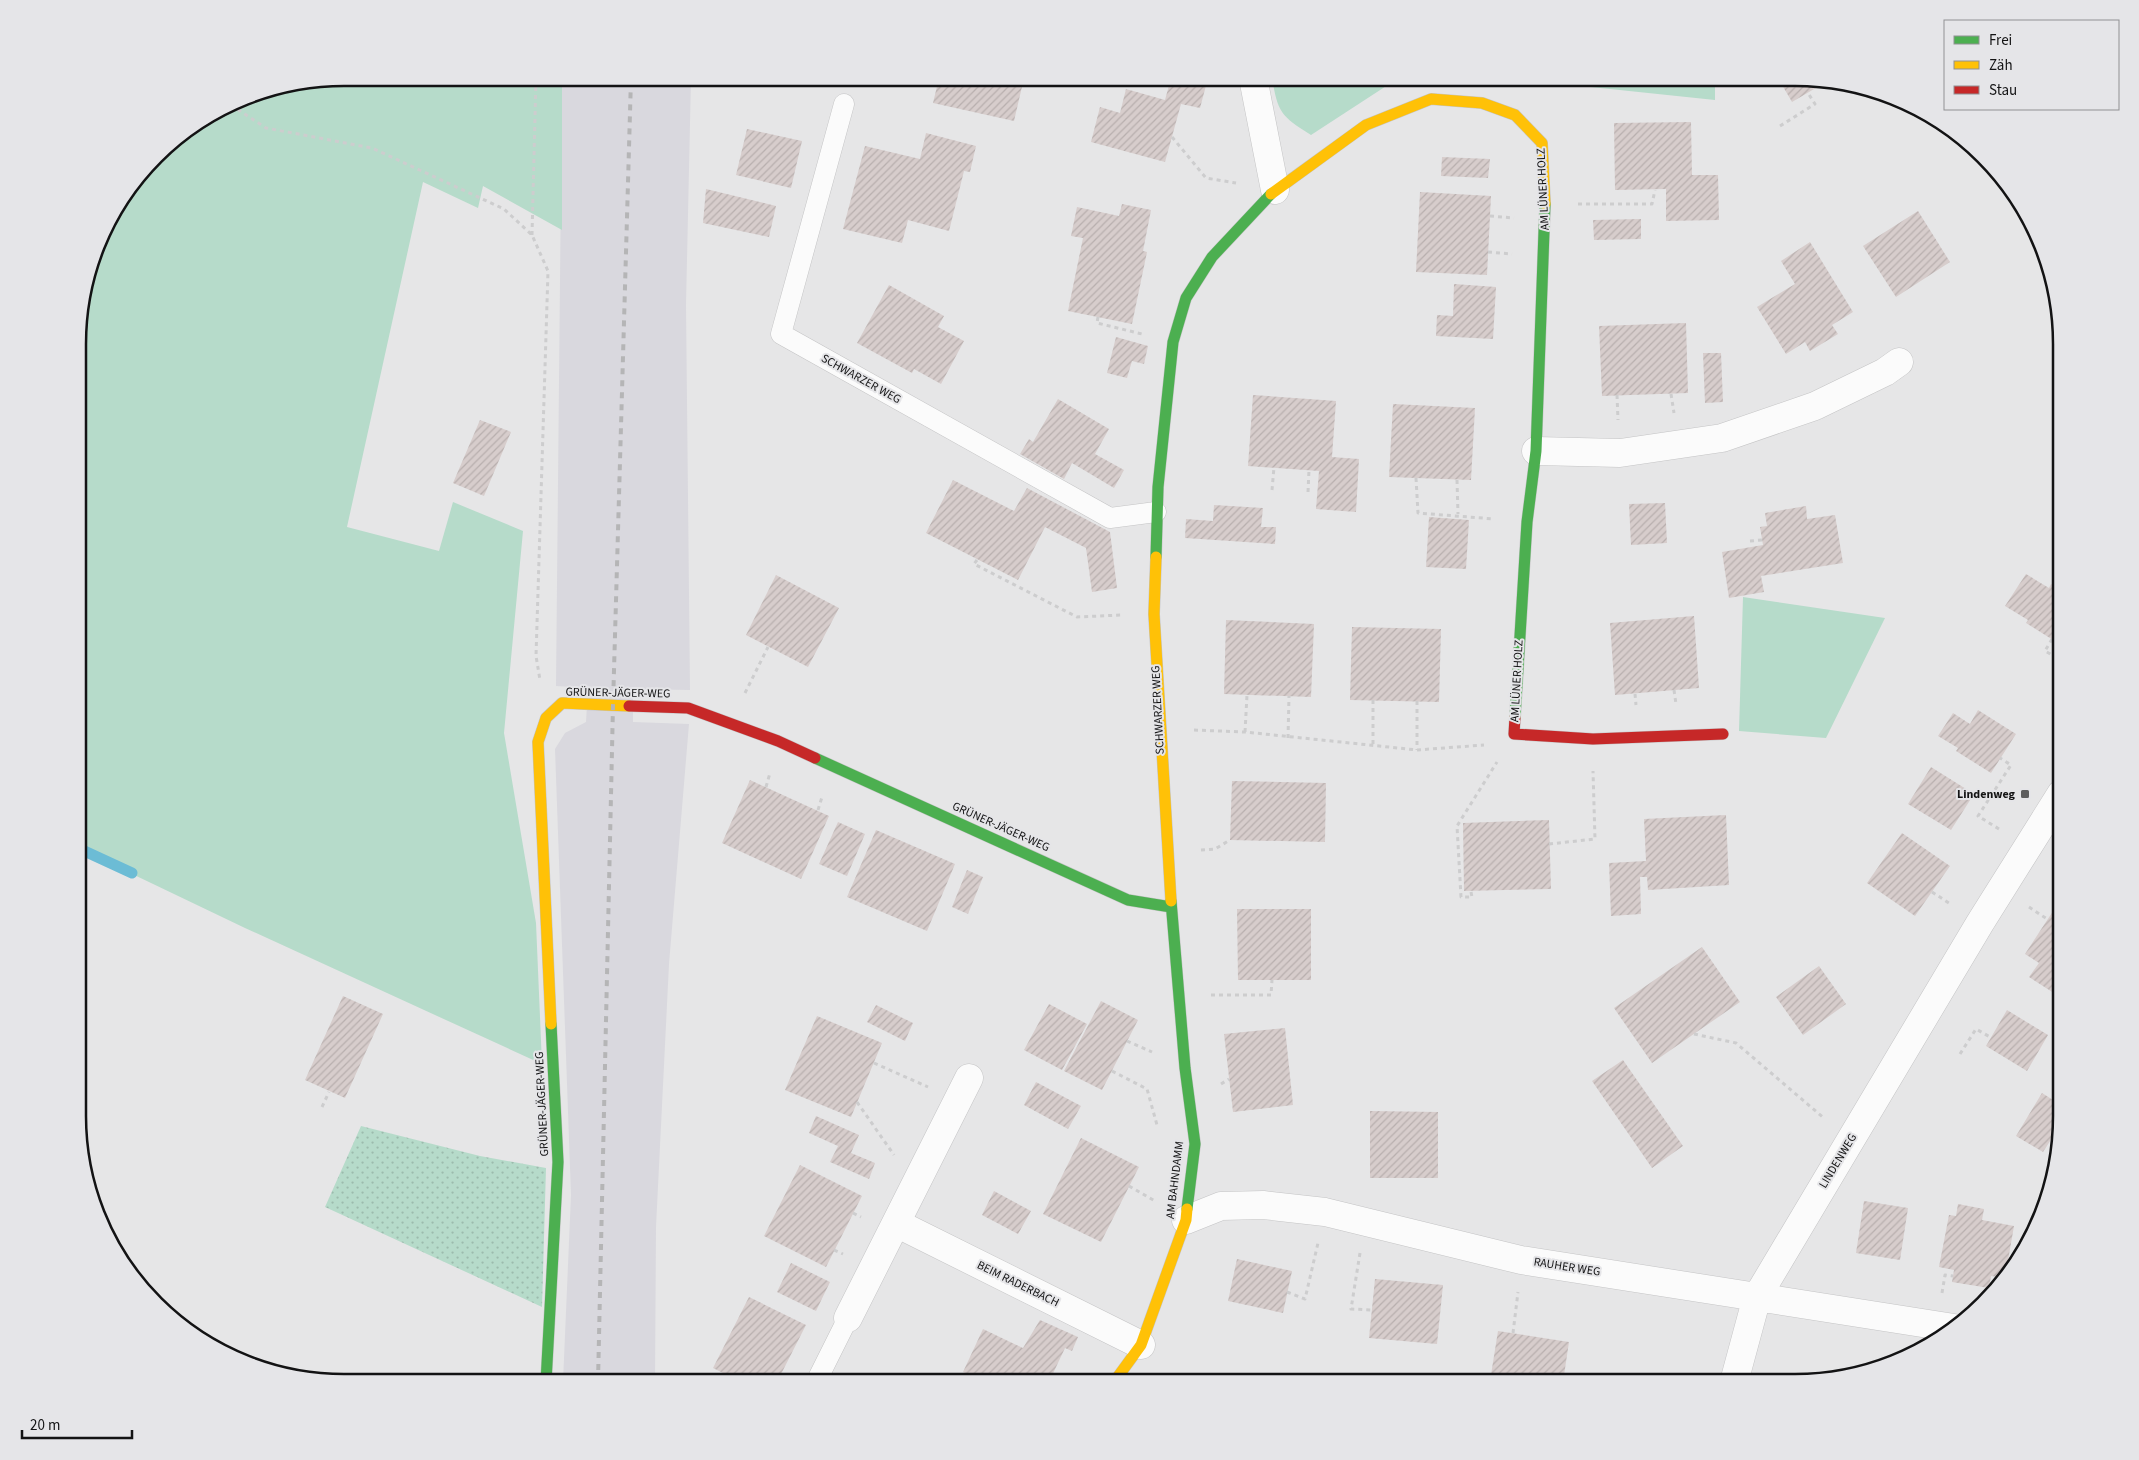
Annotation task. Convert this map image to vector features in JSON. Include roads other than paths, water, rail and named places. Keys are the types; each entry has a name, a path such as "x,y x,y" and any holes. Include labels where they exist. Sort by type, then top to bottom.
{"street":[{"path":"1256,86 1275,190"},
{"name":"AM LÜNER HOLZ","path":"1275,190 1366,124 1431,99 1482,103 1515,115 1542,143 1546,230 1536,451 1527,522 1514,734 1593,739 1723,734"},
{"name":"SCHWARZER WEG","path":"1171,907 1159,728 1154,614 1156,512 1173,342 1186,298 1212,257 1275,190"},
{"path":"1536,451 1620,453 1722,438 1815,406 1885,372 1899,362"},
{"name":"GRÜNER-JÄGER-WEG","path":"546,1374 558,1162 538,742 546,718 562,703 688,708 796,749 1128,900 1171,907"},
{"name":"LINDENWEG","path":"1736,1374 1757,1298 1850,1140 2053,807"},
{"name":"AM BAHNDAMM","path":"1120,1374 1141,1345 1186,1220 1195,1144 1178,995 1171,907"},
{"path":"848,1318 963,1089"},
{"name":"RAUHER WEG","path":"1186,1220 1221,1206 1263,1205 1325,1212 1521,1260 1944,1326"},
{"name":"BEIM RADERBACH","path":"896,1222 1141,1345"}],"lane":[{"name":"SCHWARZER WEG","path":"844,104 781,334 1110,518 1156,512"},
{"path":"820,1374 848,1318"}],"waterway":[{"path":"86,852 132,873"}],"railway":[{"path":"598,1374 613,705 631,86"}],"place":[{"name":"Lindenweg","path":"2025,794"}]}
